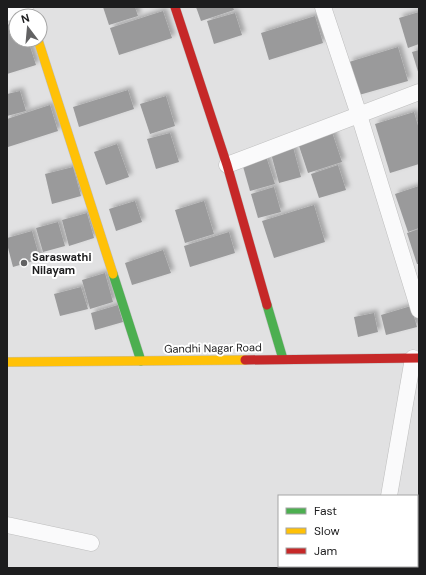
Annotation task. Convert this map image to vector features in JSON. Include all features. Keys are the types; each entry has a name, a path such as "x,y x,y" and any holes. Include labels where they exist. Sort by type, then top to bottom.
{"street":[{"path":"7,13 27,7"},
{"path":"175,7 227,166 283,359"},
{"path":"323,7 359,115 419,310"},
{"path":"41,48 141,361"},
{"path":"227,166 419,92"},
{"path":"389,495 416,358"},
{"name":"Gandhi Nagar Road","path":"7,362 416,358"},
{"path":"7,525 91,543"}],"building":[{"path":"103,7 135,7 138,16 109,25"},
{"path":"196,7 233,7 234,10 201,21"},
{"path":"163,11 172,38 119,55 110,28"},
{"path":"419,12 419,44 408,48 399,18"},
{"path":"235,13 242,35 214,44 207,21"},
{"path":"315,16 323,43 269,60 261,33"},
{"path":"7,25 8,48 31,48 36,65 7,74"},
{"path":"398,47 408,81 359,95 349,62"},
{"path":"419,50 419,75 412,52"},
{"path":"128,90 134,109 79,127 73,107"},
{"path":"20,91 26,111 7,116 7,94"},
{"path":"166,96 175,126 150,134 140,104"},
{"path":"50,105 58,131 8,147 7,119"},
{"path":"414,112 419,129 419,164 390,173 375,124"},
{"path":"331,129 342,162 308,173 297,140"},
{"path":"170,133 179,162 156,169 147,139"},
{"path":"292,143 301,177 279,183 270,150"},
{"path":"117,144 129,177 106,185 94,152"},
{"path":"266,156 275,184 250,191 242,163"},
{"path":"338,165 346,190 319,198 311,174"},
{"path":"73,167 81,196 52,204 45,174"},
{"path":"419,186 419,228 408,232 395,194"},
{"path":"274,187 281,212 258,218 251,194"},
{"path":"135,201 142,222 116,231 109,209"},
{"path":"204,201 214,234 185,243 175,210"},
{"path":"314,205 325,242 274,258 262,221"},
{"path":"87,213 94,238 69,246 62,220"},
{"path":"58,222 65,246 43,252 36,228"},
{"path":"419,229 419,264 417,264 407,233"},
{"path":"32,231 40,259 13,267 7,244 7,238"},
{"path":"229,232 235,253 190,267 184,246"},
{"path":"163,250 171,273 132,285 125,263"},
{"path":"105,273 113,302 90,309 82,280"},
{"path":"81,287 88,309 60,316 54,294"},
{"path":"118,305 123,322 95,330 91,313"},
{"path":"411,306 417,327 386,335 381,315"},
{"path":"374,313 378,332 358,337 354,317"}],"traffic: fast":[{"path":"113,274 141,361"},
{"path":"267,305 283,359"}],"traffic: slow":[{"path":"41,48 113,274"},
{"path":"7,362 245,360"}],"traffic: jam":[{"path":"175,7 227,165 267,305"},
{"path":"245,360 419,358"}],"place":[{"name":"Saraswathi Nilayam","path":"24,263"}]}
